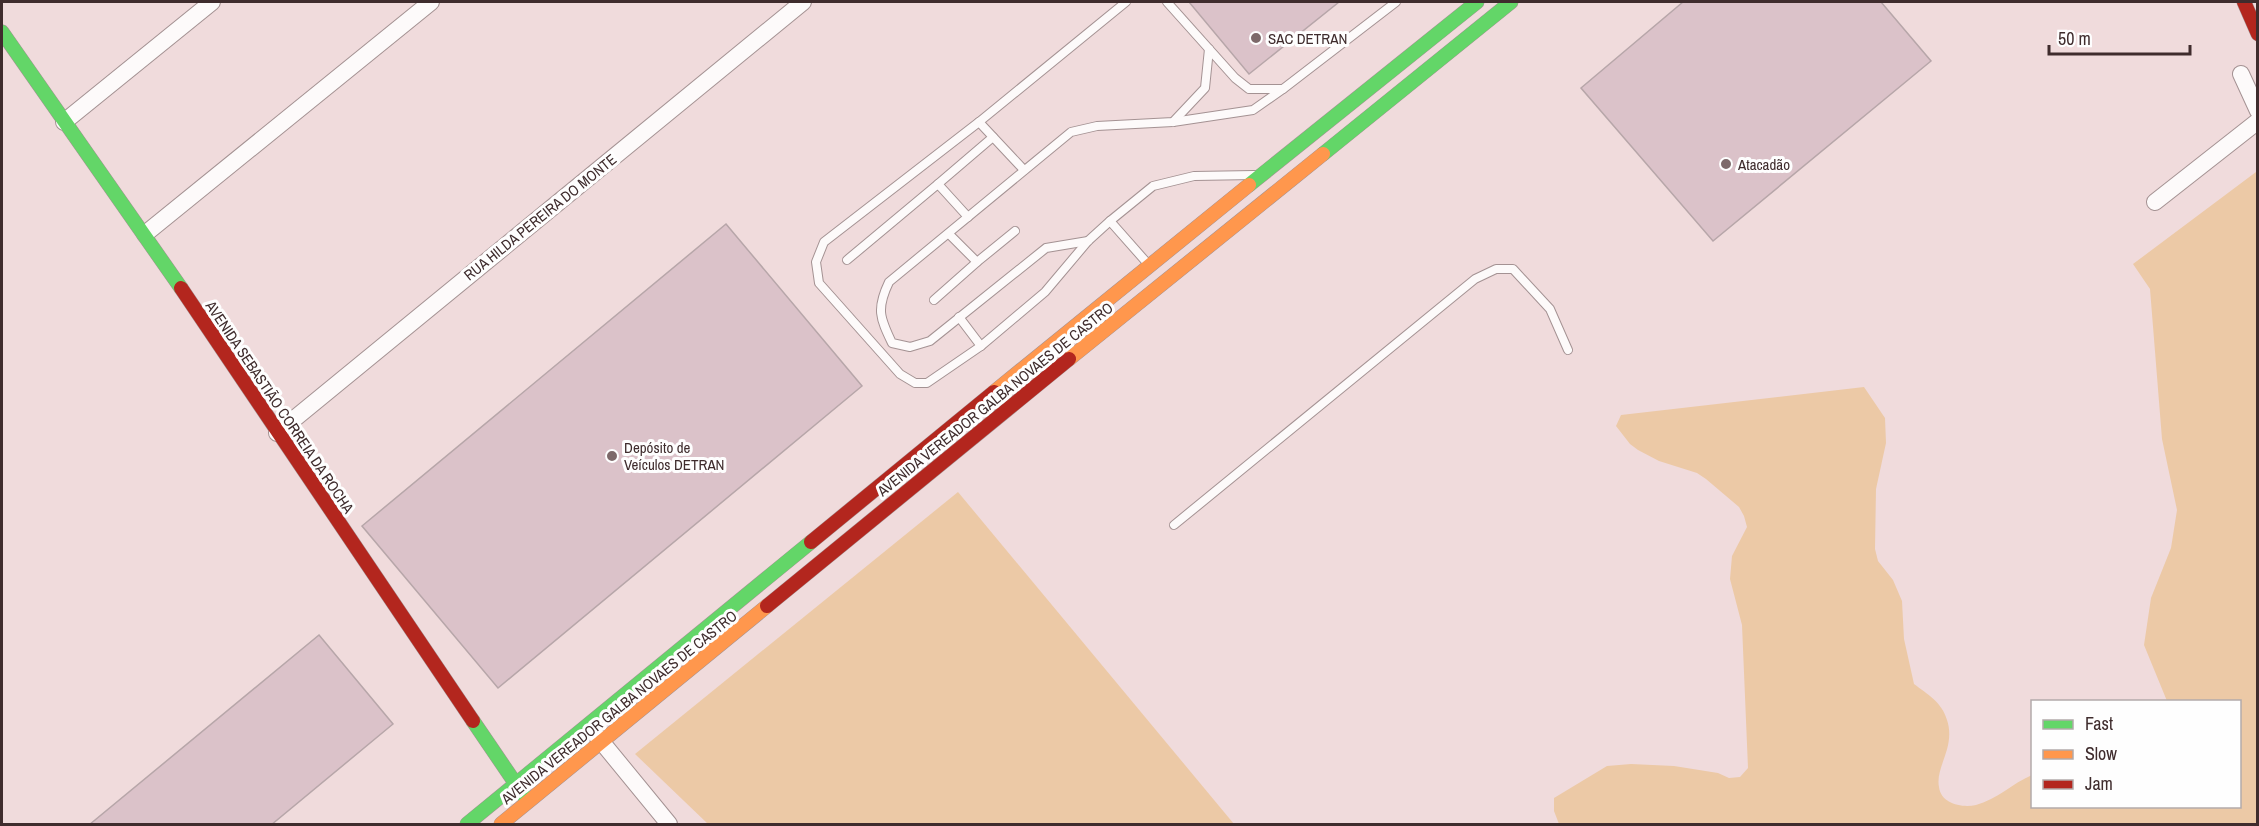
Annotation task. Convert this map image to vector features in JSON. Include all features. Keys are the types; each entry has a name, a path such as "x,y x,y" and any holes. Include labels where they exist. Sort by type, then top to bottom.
{"main road":[{"name":"AVENIDA VEREADOR GALBA NOVAES DE CASTRO","path":"467,825 1149,265 1477,2"},
{"name":"AVENIDA VEREADOR GALBA NOVAES DE CASTRO","path":"501,825 1164,282 1511,2"},
{"path":"2244,2 2258,34"},
{"name":"AVENIDA SEBASTIÃO CORREIA DA ROCHA","path":"2,32 145,234 528,803"}],"street":[{"path":"64,122 212,2"},
{"path":"145,234 159,225 431,2"},
{"name":"RUA HILDA PEREIRA DO MONTE","path":"277,433 803,2"},
{"path":"2241,74 2258,111"},
{"path":"2155,202 2258,121"},
{"path":"588,725 669,825"}],"lane":[{"path":"1126,2 979,122 824,242 816,262 819,283 900,374 915,383 927,383 981,346 1045,292 1088,241 1153,186 1194,176 1261,175"},
{"path":"1167,2 1235,78 1249,89 1283,89"},
{"path":"1088,241 1046,248 930,341 910,347 892,343 880,317 882,297 889,282 1071,132 1097,126 1173,122 1253,110 1396,2"},
{"path":"1173,122 1205,88 1209,49"},
{"path":"979,122 1023,170"},
{"path":"847,260 993,137"},
{"path":"938,184 968,217"},
{"path":"1110,221 1164,282"},
{"path":"934,300 1015,231"},
{"path":"949,234 977,262"},
{"path":"1174,525 1475,279 1496,269 1513,269 1550,309 1568,350"},
{"path":"959,317 981,346"}],"shaded area":[{"path":"2256,172 2257,824 1559,824 1554,811 1554,798 1607,766 1631,764 1674,766 1718,773 1729,778 1740,777 1748,768 1742,625 1730,579 1732,556 1747,527 1744,516 1739,507 1697,473 1659,461 1630,444 1616,426 1621,415 1864,387 1885,418 1886,443 1876,489 1875,549 1878,561 1893,580 1902,601 1904,639 1914,684 1938,703 1947,720 1949,739 1939,779 1939,787 1944,797 1953,804 1976,805 1991,799 2031,776 2031,808 2241,808 2241,700 2167,700 2144,645 2151,598 2171,548 2177,510 2162,439 2150,289 2133,264"},
{"path":"958,492 1234,824 708,824 635,754"}],"building":[{"name":"SAC DETRAN","path":"1189,2 1339,2 1249,74"},
{"name":"Atacadão","path":"1683,2 1881,2 1931,61 1713,241 1581,88"},
{"name":"Depósito de Veículos DETRAN","path":"726,224 862,386 498,688 362,526"},
{"path":"319,635 393,724 271,825 89,825"}],"traffic: fast":[{"path":"1249,185 1477,2"},
{"path":"1323,154 1511,2"},
{"path":"2,32 181,288"},
{"path":"467,824 811,542"},
{"path":"473,721 524,796"}],"traffic: slow":[{"path":"1069,359 1323,154"},
{"path":"994,392 1249,185"},
{"path":"501,824 767,606"}],"traffic: jam":[{"path":"2244,2 2258,34"},
{"path":"181,288 473,721"},
{"path":"767,606 1069,359"},
{"path":"811,542 994,392"}],"place":[{"name":"SAC DETRAN","path":"1256,38"},
{"name":"Atacadão","path":"1726,164"},
{"name":"Depósito de Veículos DETRAN","path":"612,456"}]}
